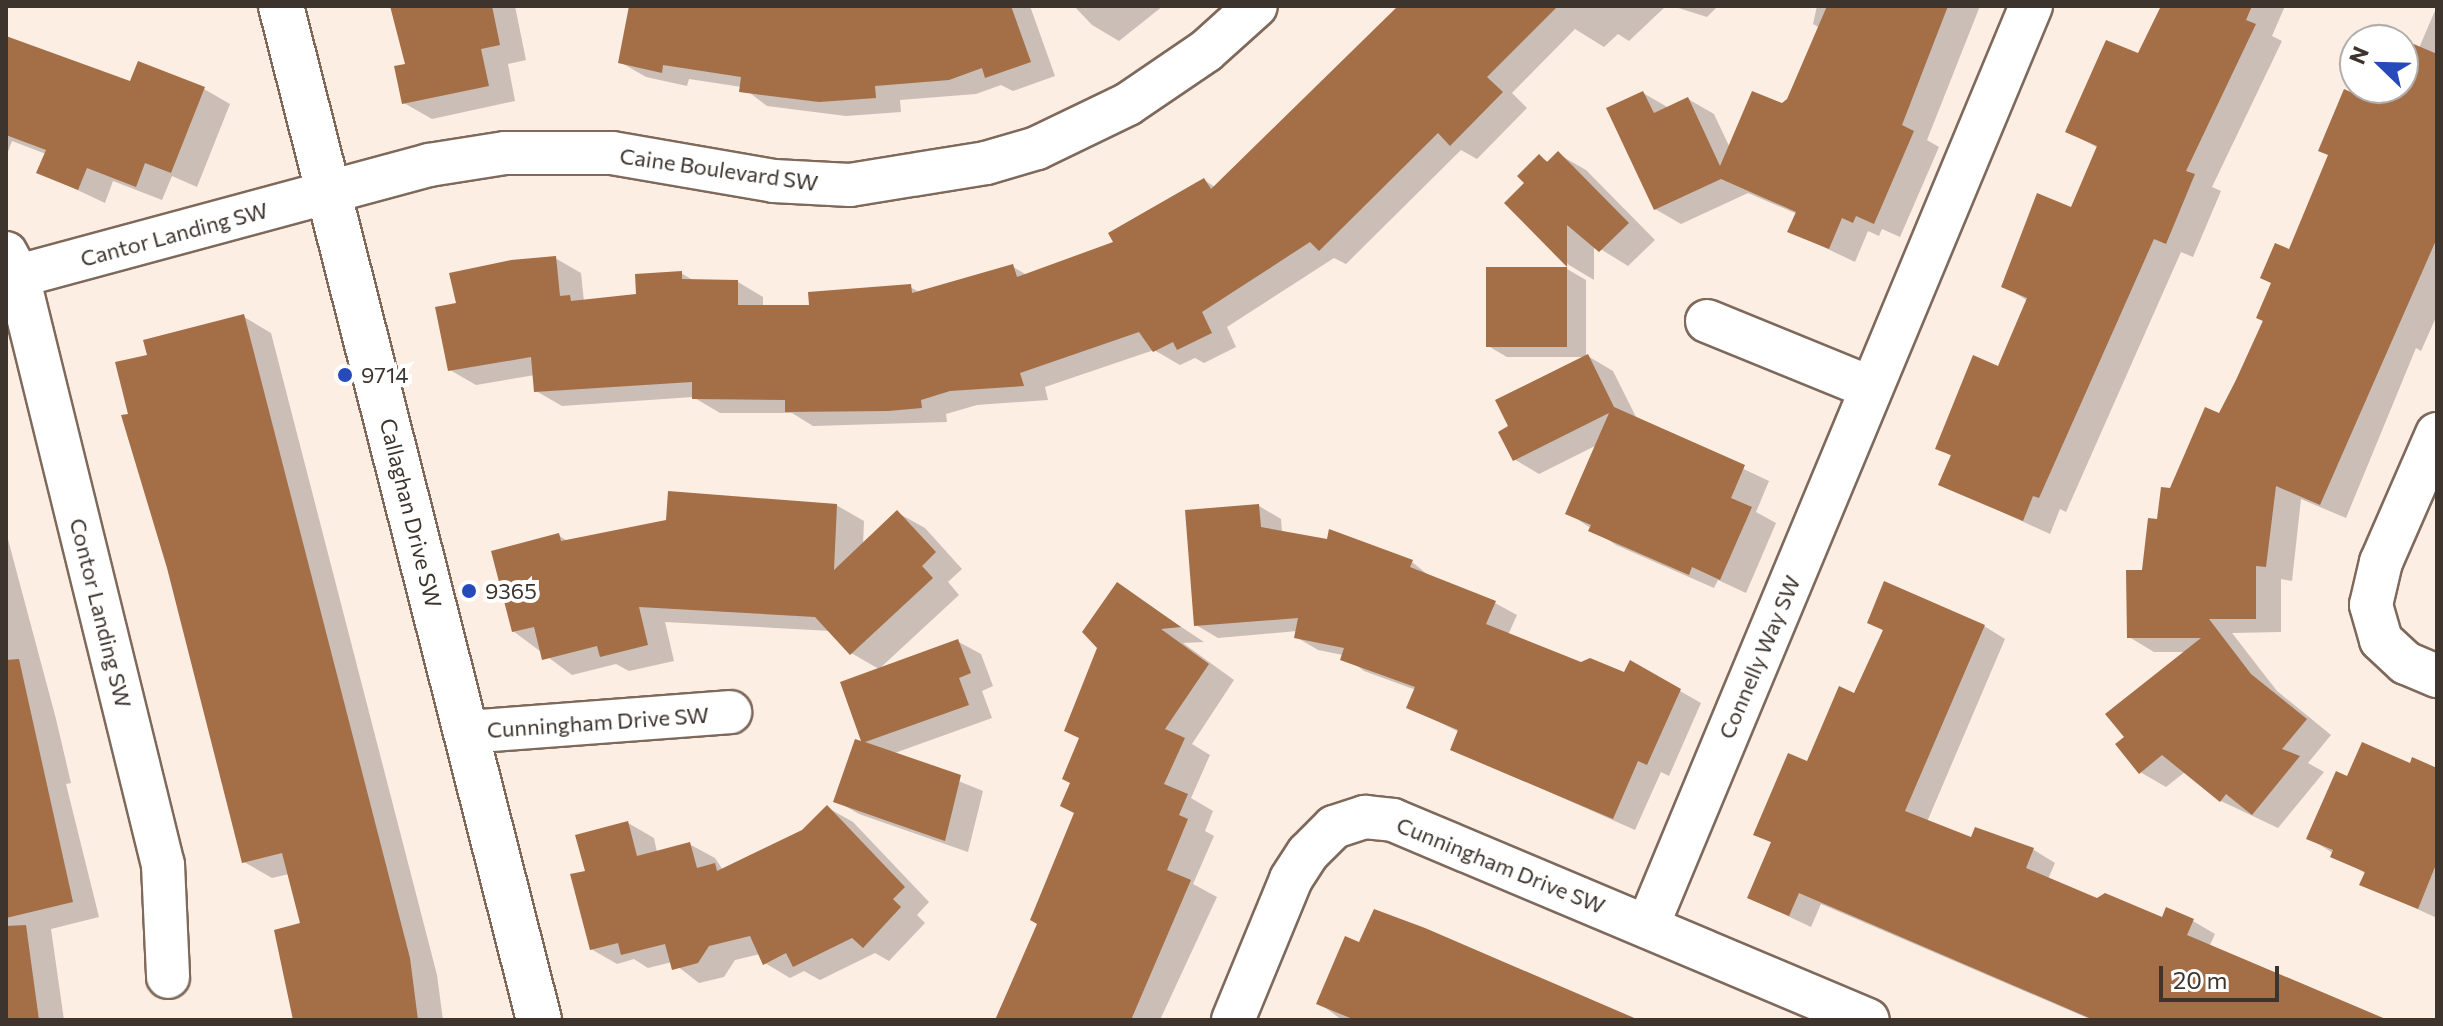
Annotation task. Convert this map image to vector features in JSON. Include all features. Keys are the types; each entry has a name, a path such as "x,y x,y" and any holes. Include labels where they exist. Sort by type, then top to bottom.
{"street":[{"name":"Callaghan Drive SW","path":"281,6 539,1020"},
{"name":"Caine Boulevard SW","path":"330,192 429,165 521,152 612,153 812,184 885,183 928,176 1037,148 1082,129 1167,80 1256,6"},
{"name":"Connelly Way SW","path":"1648,925 2031,6"},
{"name":"Cantor Landing SW","path":"12,265 330,192"},
{"name":"Contor Landing SW","path":"12,265 163,865 168,977"},
{"path":"1707,321 1871,388"},
{"path":"2437,434 2381,562 2371,605 2373,624 2392,652 2437,676"},
{"name":"Cunningham Drive SW","path":"466,732 730,712"},
{"name":"Cunningham Drive SW","path":"1233,1020 1291,879 1308,853 1334,827 1365,817 1393,820 1868,1020"}],"building":[{"path":"390,6 492,6 500,45 481,49 489,86 402,104 394,66 405,64"},
{"path":"629,6 1011,6 1031,62 985,78 982,68 949,80 875,86 876,98 819,102 739,92 741,77 663,65 662,73 618,63"},
{"path":"1398,6 1558,6 1487,77 1503,92 1450,146 1438,133 1319,251 1310,242 1202,312 1212,333 1177,350 1173,342 1153,352 1139,332 1020,373 1024,386 950,391 921,400 922,408 888,411 785,412 785,400 692,399 692,382 534,392 531,357 448,371 435,307 456,303 449,273 511,260 556,256 560,296 570,295 571,301 636,294 635,274 682,271 682,279 738,280 738,305 809,305 808,292 911,284 912,293 1013,264 1017,277 1113,242 1108,233 1204,178 1211,189"},
{"path":"1827,6 1948,6 1902,125 1914,131 1874,224 1856,216 1853,223 1842,218 1829,249 1787,232 1796,212 1721,179 1654,210 1606,108 1643,91 1654,113 1688,97 1720,166 1752,91 1782,103 1787,99"},
{"path":"2161,6 2252,6 2246,20 2256,24 2186,171 2195,174 2166,244 2154,239 2039,498 2033,496 2023,521 1938,485 1951,455 1935,449 1973,355 1998,366 2027,298 2001,287 2037,193 2071,207 2097,146 2065,132 2106,40 2138,53"},
{"path":"6,36 130,81 138,61 205,87 171,173 145,163 136,187 87,168 78,190 36,173 46,150 6,135"},
{"path":"2419,46 2437,54 2437,238 2320,505 2276,486 2266,567 2256,566 2256,619 2209,619 2251,674 2307,719 2282,749 2300,756 2252,815 2226,794 2220,802 2162,755 2139,774 2115,744 2124,737 2105,714 2201,638 2127,638 2126,570 2142,570 2148,518 2157,519 2161,487 2170,488 2205,407 2219,413 2236,380 2263,321 2256,318 2271,283 2260,278 2275,243 2289,249 2328,155 2318,151 2339,101 2339,104 2419,104"},
{"path":"1558,151 1629,223 1599,252 1567,225 1567,267 1504,203 1524,183 1517,176 1539,154 1547,162"},
{"path":"1486,267 1567,267 1567,347 1486,347"},
{"path":"244,314 410,958 418,1020 293,1020 274,930 300,923 282,853 242,863 167,568 121,415 128,414 115,362 147,355 143,340"},
{"path":"1588,354 1614,407 1745,465 1731,498 1752,507 1720,580 1692,567 1689,575 1588,531 1591,525 1565,514 1609,413 1513,461 1498,432 1508,426 1495,400"},
{"path":"668,491 837,504 834,570 897,510 936,552 922,566 933,578 850,655 815,617 639,607 648,645 600,657 597,646 542,660 534,627 512,632 491,551 559,533 561,541 666,520"},
{"path":"1259,504 1261,527 1327,539 1329,529 1413,560 1410,567 1496,601 1486,624 1581,662 1590,658 1624,672 1630,660 1681,689 1647,765 1638,761 1613,819 1450,750 1458,730 1406,708 1415,687 1340,660 1344,648 1294,638 1298,618 1194,626 1185,510"},
{"path":"1884,581 1985,625 1905,811 1971,837 1975,827 2034,848 2026,868 2097,898 2105,893 2162,917 2166,907 2194,919 2187,935 2388,1020 2094,1020 1799,893 1789,916 1747,898 1771,842 1753,835 1788,753 1807,761 1839,686 1854,693 1883,630 1867,623"},
{"path":"1117,582 1181,627 1161,629 1209,664 1165,729 1185,738 1164,784 1188,794 1179,815 1188,819 1167,870 1191,880 1131,1020 995,1020 1037,924 1030,920 1074,813 1060,806 1070,783 1062,779 1079,738 1064,731 1097,648 1082,632"},
{"path":"958,639 971,673 959,678 969,705 865,742 961,775 945,841 833,802 855,739 861,741 840,682"},
{"path":"19,659 73,902 6,918 6,660"},
{"path":"2362,742 2410,763 2412,757 2437,768 2437,862 2418,909 2359,885 2365,872 2330,857 2333,850 2306,839 2336,771 2347,776"},
{"path":"827,805 905,887 893,899 901,907 863,948 852,938 793,967 786,953 763,965 750,936 709,946 698,963 672,970 665,944 621,955 618,943 590,950 570,874 585,871 575,835 628,821 637,856 690,842 697,868 715,863 717,871 802,830"},
{"path":"1374,909 1639,1020 1355,1020 1316,1004 1345,936 1359,942"},
{"path":"26,925 39,1020 6,1020 6,926"}],"place":[{"name":"9714","path":"345,375"},
{"name":"9365","path":"469,591"}]}
